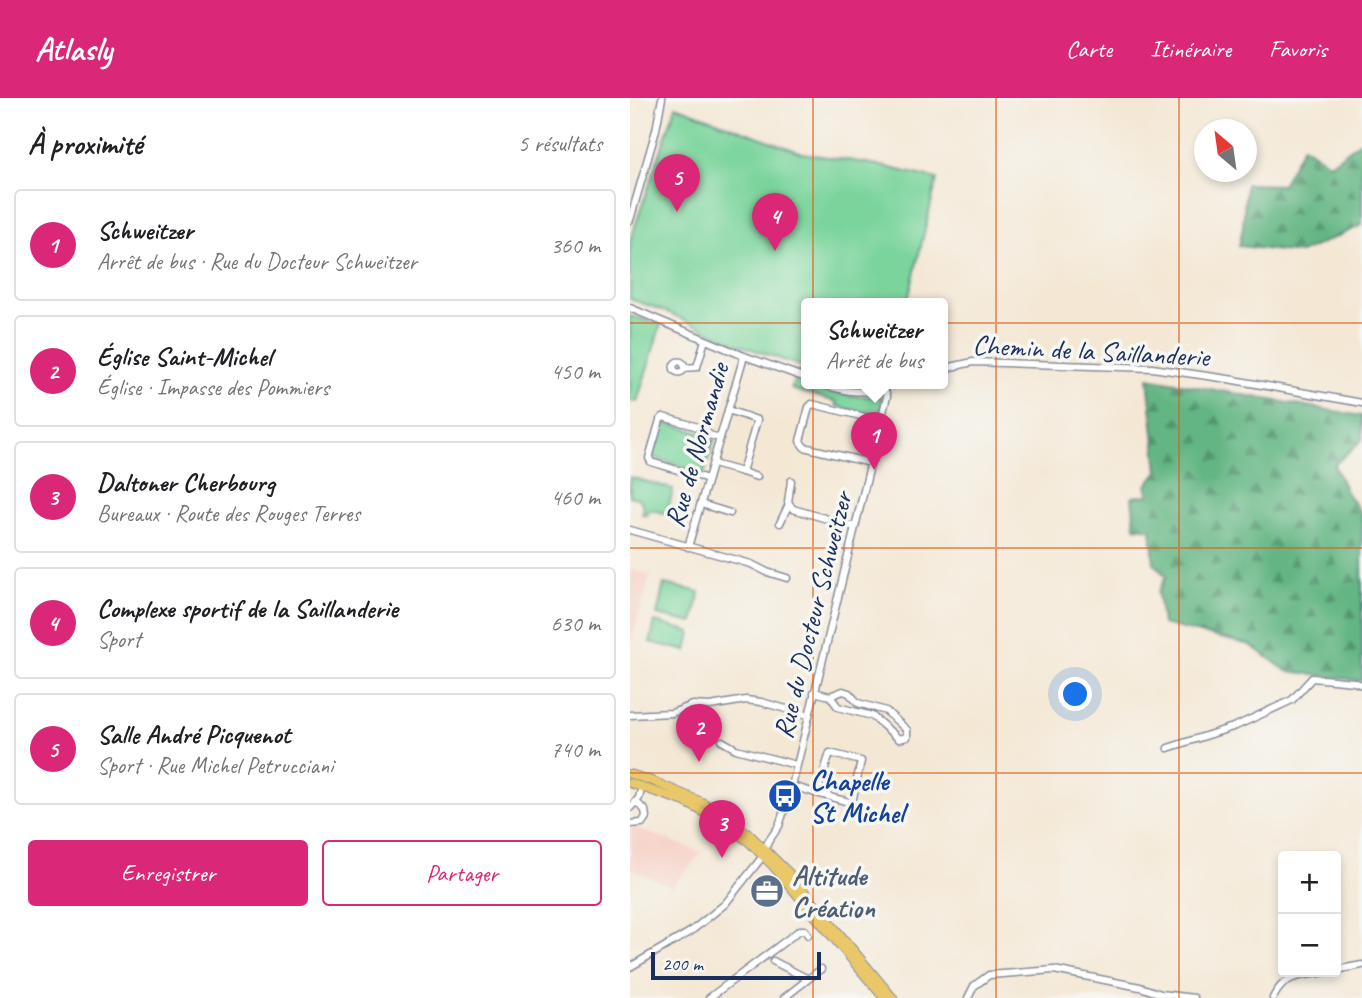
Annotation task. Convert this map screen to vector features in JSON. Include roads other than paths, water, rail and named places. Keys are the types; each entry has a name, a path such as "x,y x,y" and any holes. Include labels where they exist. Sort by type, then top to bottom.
{"main road":[{"path":"630,775 655,782 704,803 738,824 893,998"},
{"path":"630,783 672,796 716,819 765,853 884,998"}],"street":[{"path":"630,220 656,130 662,98"},
{"path":"630,308 744,356 801,376"},
{"path":"684,368 697,367 705,340"},
{"name":"Rue de Normandie","path":"688,547 744,356"},
{"name":"Chemin de la Saillanderie","path":"948,368 973,362 1152,368 1362,403"},
{"path":"840,389 850,392 869,389"},
{"name":"Rue du Docteur Schweitzer","path":"630,967 671,944 707,920 725,904 765,853 779,826 792,786 888,389"},
{"path":"871,463 804,447 800,441 812,404 881,421"},
{"path":"728,411 757,420 741,472"},
{"path":"709,479 651,462 649,458 663,417 705,429 709,435 720,438"},
{"path":"713,464 757,477"},
{"path":"780,523 789,504 791,481"},
{"path":"701,503 730,513"},
{"path":"789,504 793,509 855,527"},
{"path":"630,530 751,564 787,578"},
{"path":"1168,748 1236,726 1292,700 1312,678 1362,685"},
{"path":"814,692 830,696 843,691 849,693 858,703 886,711 907,730 907,737 899,739 872,716 838,707 830,696"},
{"path":"630,715 672,713 693,705 710,706 746,701 761,702 808,715"},
{"path":"722,741 736,748 796,765"},
{"path":"792,786 817,793 852,802 861,761 833,752 828,755 817,793"},
{"path":"630,808 639,798 642,786"},
{"path":"630,824 642,823 646,817 645,810 636,802"},
{"path":"709,998 800,930 805,930 808,935"},
{"path":"773,961 808,979"},
{"path":"1341,969 1362,965"},
{"path":"784,998 821,969"},
{"path":"968,998 974,986 989,975 1054,970 1140,987 1161,994 1194,998"},
{"path":"1273,998 1279,986 1288,979 1299,977"}],"place":[{"name":"Salle André Picquenot","path":"677,212"},
{"name":"Complexe sportif de la Saillanderie","path":"775,251"},
{"name":"Schweitzer","path":"874,470"},
{"name":"Église Saint-Michel","path":"699,762"},
{"name":"Chapelle St Michel","path":"785,796"},
{"name":"Daltoner Cherbourg","path":"722,858"},
{"name":"Altitude Création","path":"767,891"}]}
